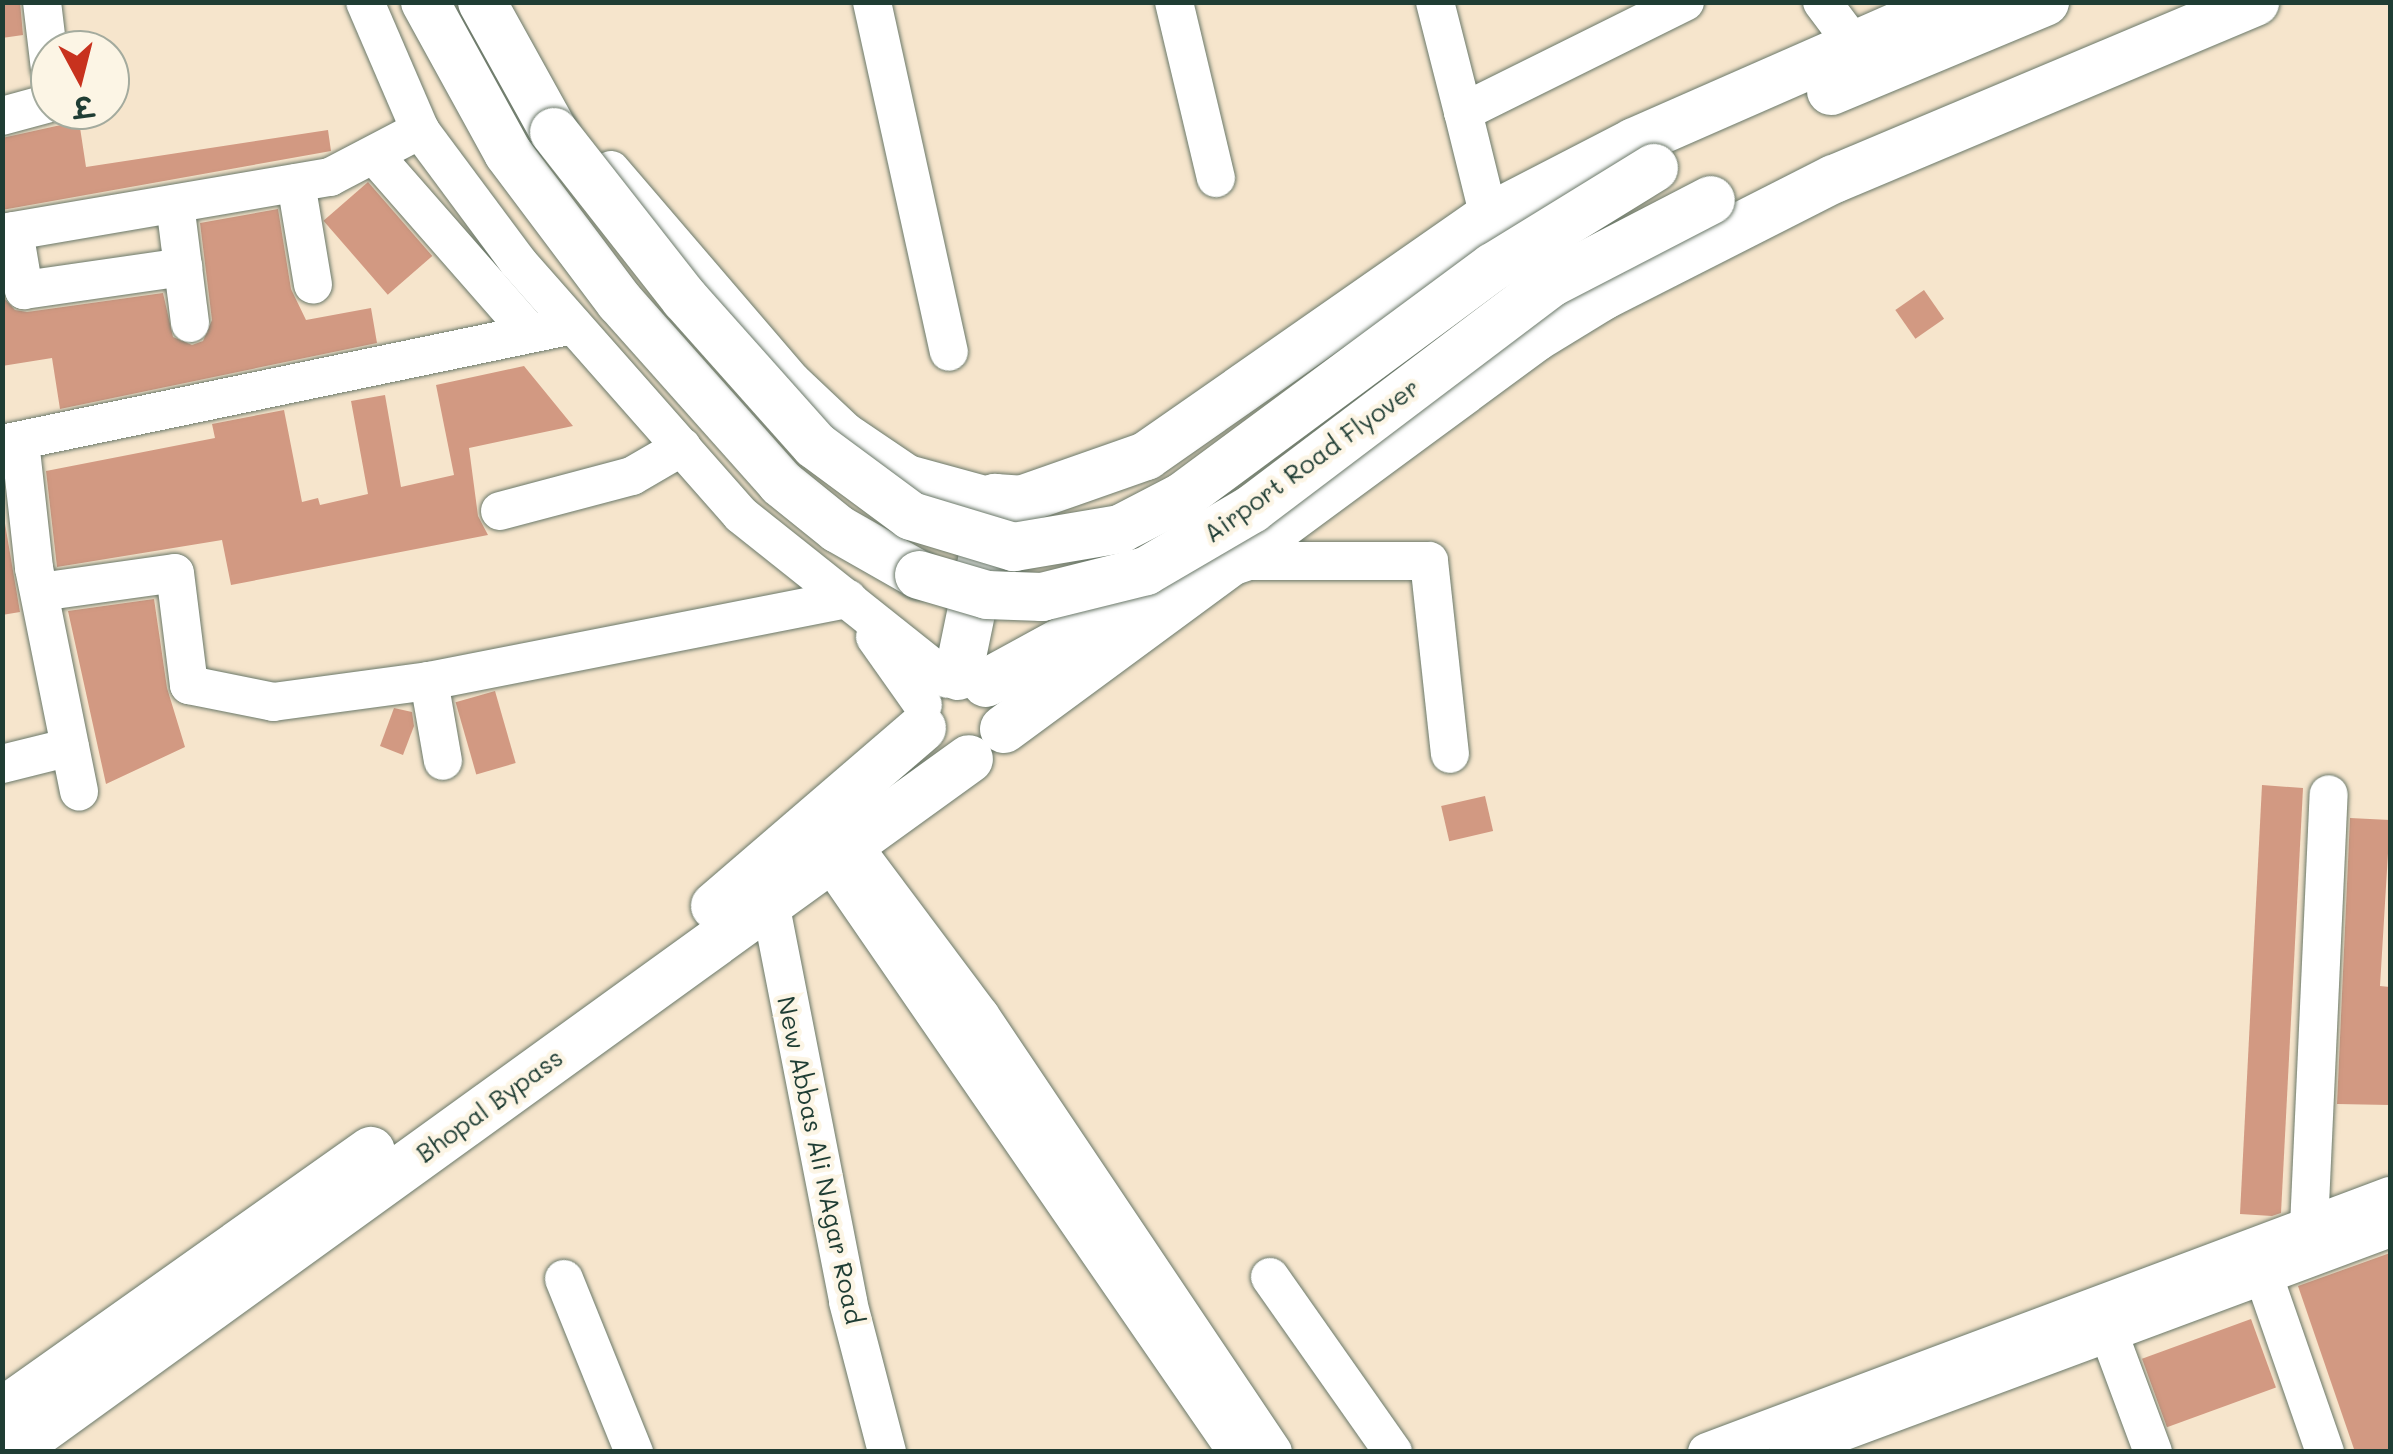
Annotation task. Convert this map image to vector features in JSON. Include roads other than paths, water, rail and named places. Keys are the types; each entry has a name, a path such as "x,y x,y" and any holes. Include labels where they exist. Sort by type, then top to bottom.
{"main road":[{"name":"Airport Road Flyover","path":"425,2 464,82 558,223 781,482 882,558 987,594 1071,594 1172,558 1252,509 1552,283 1711,200 1828,164"},
{"name":"Airport Road Flyover","path":"482,2 554,132 597,193 815,445 911,516 1014,547 1120,529 1182,497 1508,256 1654,168 1851,59"},
{"path":"1851,59 1953,2"},
{"path":"952,692 1002,703 986,744 945,755 952,692 1008,499 1146,456 1489,217 1634,142 1851,59 2044,2"},
{"path":"1169,606 1228,568 1536,337 1828,164 2173,2"},
{"path":"1828,164 2255,2"},
{"name":"Bhopal Bypass","path":"10,1452 767,885 952,692 1074,635 1169,606"},
{"name":"Bhopal Bypass","path":"2,1412 767,885 840,852 1169,606"}],"street":[{"path":"42,2 45,30"},
{"path":"365,2 420,130 573,325 741,515 848,598 952,692"},
{"path":"508,2 590,146 792,381 876,456 908,474 1008,499"},
{"path":"872,2 949,352"},
{"path":"1174,2 1216,178"},
{"path":"1435,2 1489,217"},
{"path":"1463,112 1685,2"},
{"path":"1822,2 1851,59"},
{"path":"2,116 30,108"},
{"path":"183,267 24,290 8,232 296,183 374,156 420,130"},
{"path":"374,156 530,333"},
{"path":"296,183 313,285"},
{"path":"175,204 190,322"},
{"path":"80,792 25,578 11,442 573,325"},
{"path":"500,511 632,476 682,446"},
{"path":"1228,568 1248,561 1306,558 1428,561 1450,754"},
{"path":"25,578 174,573 189,685 273,702 429,681 848,598"},
{"path":"429,681 443,761"},
{"path":"2,764 70,747"},
{"path":"2309,1226 2329,794"},
{"path":"840,852 1237,1452"},
{"path":"840,852 980,1015 1273,1452"},
{"name":"New Abbas Ali NAgar Road","path":"767,885 794,1046 876,1448"},
{"path":"1707,1452 2390,1196"},
{"path":"1788,1452 2390,1228"},
{"path":"2263,1274 2325,1452"},
{"path":"1270,1277 1393,1452"},
{"path":"564,1279 634,1452"},
{"path":"2108,1331 2153,1452"}]}
